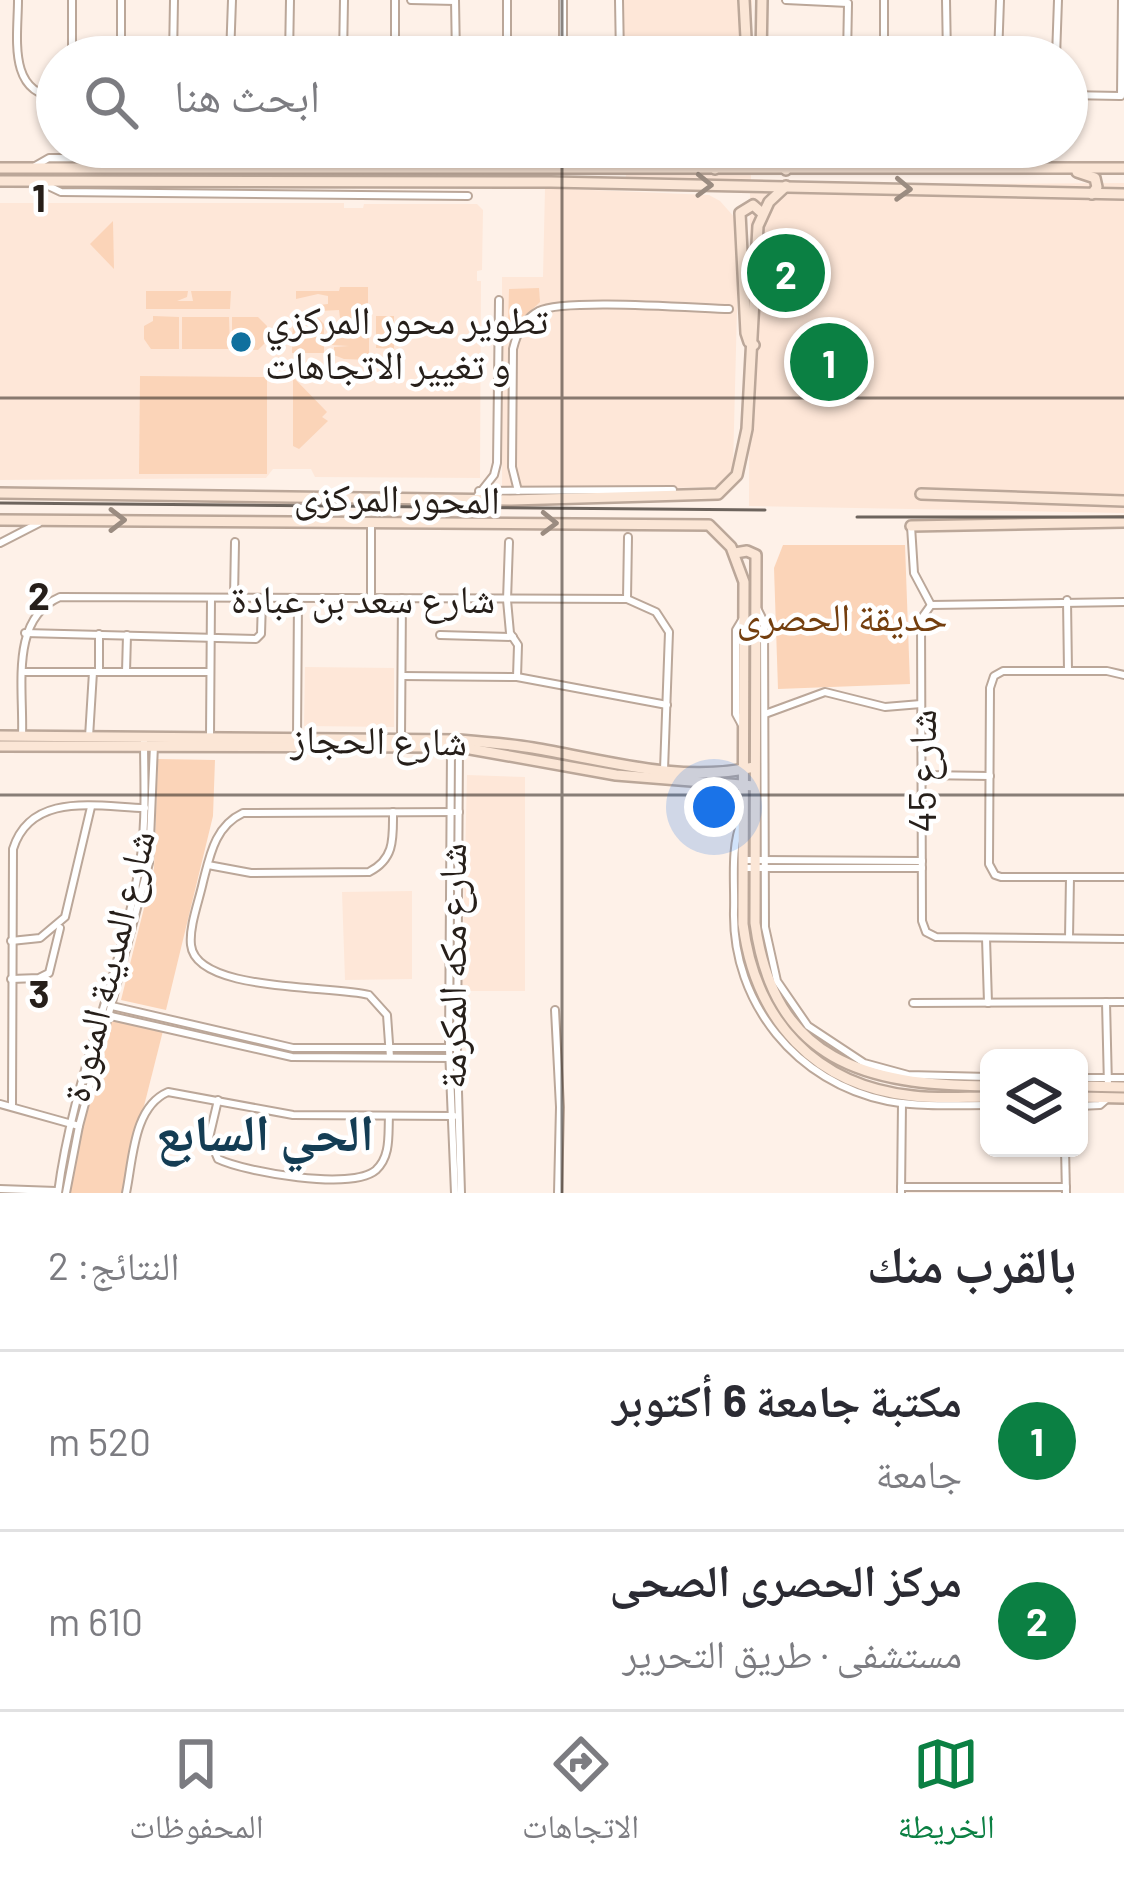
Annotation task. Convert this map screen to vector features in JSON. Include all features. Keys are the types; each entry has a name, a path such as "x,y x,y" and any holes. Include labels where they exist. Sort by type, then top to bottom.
{"main road":[{"path":"744,0 746,36"},
{"path":"761,36 762,0"},
{"path":"0,168 1124,168"},
{"path":"1070,168 1095,178 1097,187 1092,194"},
{"path":"0,181 786,186 1124,194"},
{"path":"754,345 758,226 762,213 786,186"},
{"path":"754,345 747,337 740,213 753,205 762,213"},
{"path":"729,309 745,310"},
{"name":"المحور المركزى","path":"0,493 711,496 729,487 740,469 754,345"},
{"path":"664,524 668,494"},
{"path":"921,494 1124,501"},
{"path":"993,496 994,524"},
{"path":"231,497 248,507 232,520"},
{"path":"315,521 316,497"},
{"path":"1032,498 1023,511 1033,523"},
{"name":"المحور المركزى","path":"0,520 709,525 735,553"},
{"path":"911,526 1124,522"},
{"path":"749,769 743,727 743,576 735,553 744,550 756,555 749,787 755,922 764,971 779,1004 808,1038 839,1059 882,1077 917,1084 980,1082"},
{"name":"شارع الحجاز","path":"0,736 149,742 210,737 401,737 664,770 749,769"},
{"name":"شارع الحجاز","path":"0,746 455,743 616,775 749,787"},
{"path":"749,787 743,817 754,864 746,953 760,994 794,1041 832,1075 883,1091 980,1101"},
{"path":"1088,1097 1124,1082"},
{"path":"1088,1084 1108,1087 1124,1099"}],"street":[{"path":"18,0 18,66 36,90"},
{"path":"71,36 72,0"},
{"path":"121,36 122,0"},
{"path":"173,36 174,0"},
{"path":"231,36 232,0"},
{"path":"289,36 290,0"},
{"path":"343,36 344,0"},
{"path":"394,36 395,0"},
{"path":"411,0 455,0 456,36"},
{"path":"507,0 507,36"},
{"path":"563,0 563,36"},
{"path":"620,0 620,36"},
{"path":"786,0 848,1 847,36"},
{"path":"884,0 884,36"},
{"path":"946,0 947,36"},
{"path":"999,36 1000,0"},
{"path":"1057,36 1058,0"},
{"path":"1088,95 1123,96 1122,0"},
{"path":"41,181 61,192 468,196"},
{"path":"477,495 494,475 497,463 499,300"},
{"path":"518,491 512,471 513,349 531,316 560,305 729,309"},
{"path":"477,495 518,491 668,494"},
{"path":"0,543 48,520"},
{"path":"370,596 371,522"},
{"path":"911,526 914,573 928,608 1067,600 1124,602"},
{"path":"628,537 626,599 656,612 669,632 664,770"},
{"path":"234,598 235,542"},
{"path":"509,542 507,600 512,637 518,645 517,677"},
{"name":"شارع سعد بن عبادة","path":"25,633 41,607 60,597 626,599"},
{"path":"210,737 211,598"},
{"path":"22,736 25,633 258,638 262,598"},
{"path":"297,737 298,598"},
{"path":"401,737 402,598"},
{"path":"1067,600 1068,671"},
{"path":"755,606 764,622 765,714 754,864 922,865"},
{"name":"شارع 45","path":"928,608 921,619 926,932 936,937 986,938"},
{"path":"89,736 99,634"},
{"path":"440,634 512,637"},
{"path":"126,672 127,635"},
{"path":"1124,675 1003,671 994,676 990,688 989,864 994,875 1124,877"},
{"path":"25,672 210,672"},
{"path":"403,676 517,677 667,705"},
{"path":"765,714 825,692 885,707 921,704"},
{"name":"شارع المدينة المنورة","path":"108,1010 136,884 149,742"},
{"name":"شارع المدينة المنورة","path":"61,1192 74,1125 149,863 149,742"},
{"name":"شارع مكه المكرمة","path":"455,743 453,1053 458,1193"},
{"path":"922,775 990,776"},
{"path":"11,979 49,973 91,807"},
{"path":"12,1106 11,941 14,849 19,833 29,820 51,808 145,808"},
{"path":"208,866 251,873 369,872 391,851 394,812"},
{"path":"390,1053 387,1016 369,995 285,988 210,970 198,962 191,950 191,935 208,866 222,828 243,814 456,812"},
{"path":"743,817 736,838 737,959 757,1007 778,1037 806,1063 871,1096 902,1103 952,1101"},
{"path":"1069,938 1070,877"},
{"path":"11,941 40,938 61,924"},
{"path":"988,1003 986,938 1124,939"},
{"path":"1106,1002 1108,1087"},
{"path":"913,1003 1124,1002"},
{"path":"108,1010 292,1057 453,1053"},
{"path":"555,1010 558,1193"},
{"path":"126,1193 143,1117 153,1100 173,1092 293,1115 455,1116"},
{"path":"218,1100 209,1138 218,1159 310,1178 354,1179 371,1173 388,1152 388,1116"},
{"path":"902,1103 902,1190 1066,1190 1066,1157"},
{"path":"0,1104 74,1125"},
{"path":"0,1190 61,1192"}],"shaded area":[{"path":"624,0 752,0 751,36 624,36"},
{"path":"626,168 751,168 751,186 1124,183 1124,513 749,506 750,186 626,179"},
{"path":"545,188 709,195 736,219 733,467 721,487 502,491 502,277 543,277"},
{"name":"تطوير محور المركزي و تغيير الاتجاهات","path":"0,203 344,203 344,208 477,204 483,210 482,270 477,271 477,281 481,281 480,478 315,477 311,469 273,469 266,478 0,480"},
{"path":"305,667 394,668 394,727 304,726"},
{"path":"467,775 525,777 525,991 462,991"},
{"path":"412,891 412,979 345,980 342,892"}],"green space":[{"path":"113,221 114,269 90,244"},
{"path":"340,287 368,287 368,318 340,318 339,310 319,311 319,305 328,304 328,296 296,299 296,291 339,291"},
{"path":"539,288 540,302 515,326 508,326 509,289"},
{"path":"146,291 188,291 187,297 177,301 193,301 191,291 231,291 230,309 146,309"},
{"path":"153,316 179,317 179,349 151,349 144,339 144,326"},
{"path":"376,316 394,316 394,349 376,348"},
{"path":"182,317 229,317 230,349 182,349"},
{"path":"232,317 258,317 267,326 267,341 258,350 232,349"},
{"path":"293,317 317,317 324,324 324,353 292,353"},
{"path":"356,326 369,326 369,360 334,355 334,347 349,346 331,345 330,330 355,331"},
{"path":"140,376 267,377 267,474 139,474"},
{"path":"293,377 327,412 322,417 328,421 299,449 293,446"},
{"name":"حديقة الحصرى","path":"783,545 905,545 910,684 778,689 774,568"},
{"path":"158,759 215,760 213,816 166,1010 121,1000 154,868"},
{"path":"107,1008 165,1023 122,1193 69,1193"}],"railway":[{"path":"0,503 765,510"},
{"path":"857,517 1124,517"}],"place":[{"name":"مركز الحصرى الصحى","path":"786,273"},
{"name":"تطوير محور المركزي و تغيير الاتجاهات","path":"241,342"},
{"name":"مكتبة جامعة 6 أكتوبر","path":"829,362"}],"district":[{"name":"الحي السابع","path":"265,1133"}]}
